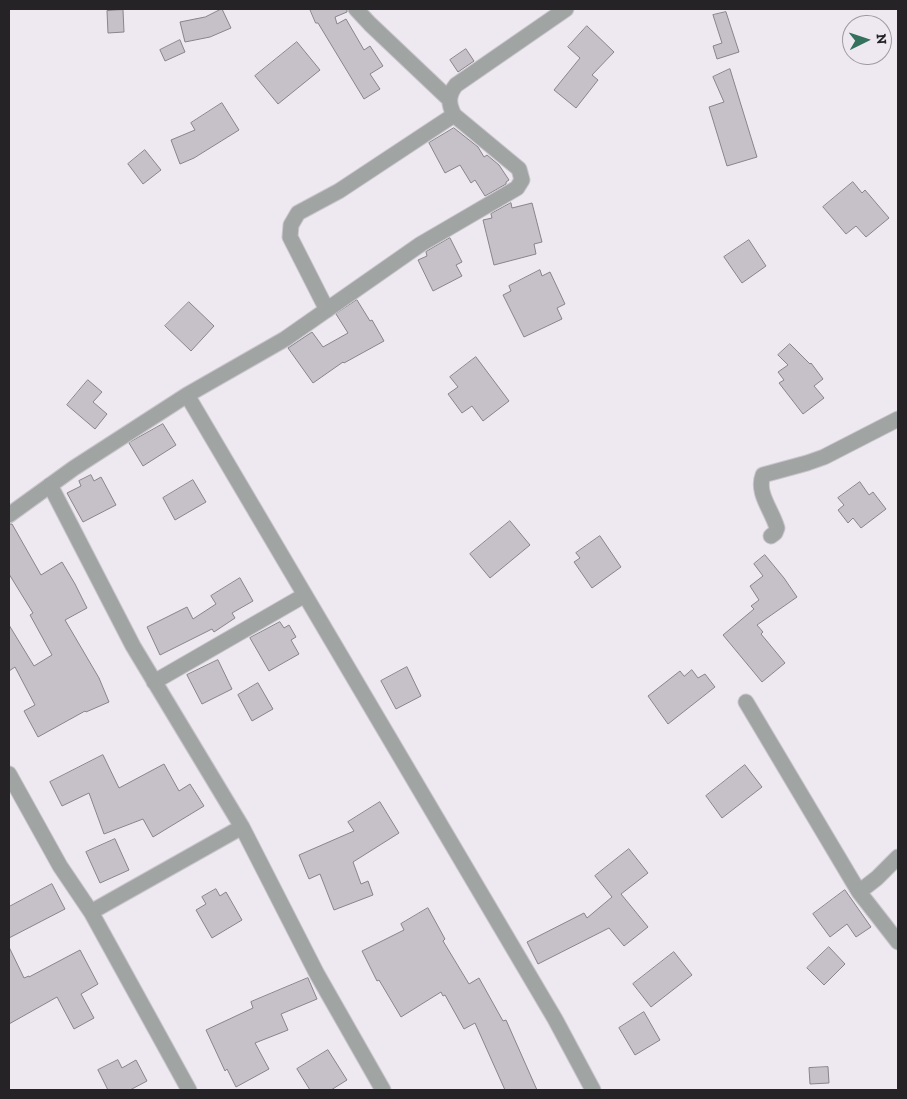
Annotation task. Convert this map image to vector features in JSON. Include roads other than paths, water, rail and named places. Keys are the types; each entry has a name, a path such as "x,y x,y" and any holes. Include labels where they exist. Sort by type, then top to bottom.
{"street":[{"path":"356,9 449,100"},
{"path":"9,514 187,395 285,339 421,244 520,184 522,180 518,169 454,114 449,100 451,91 456,85 566,9"},
{"path":"327,310 290,237 291,225 298,213 339,191 454,114"},
{"path":"187,395 555,1019 593,1090"},
{"path":"771,536 777,528 762,493 760,482 763,475 824,457 898,419"},
{"path":"50,485 132,646 242,827 317,974 383,1090"},
{"path":"154,682 305,595"},
{"path":"746,702 859,892 898,942"},
{"path":"9,774 60,866 91,912 189,1090"},
{"path":"91,912 242,827"},
{"path":"859,892 878,878 898,857"}]}
